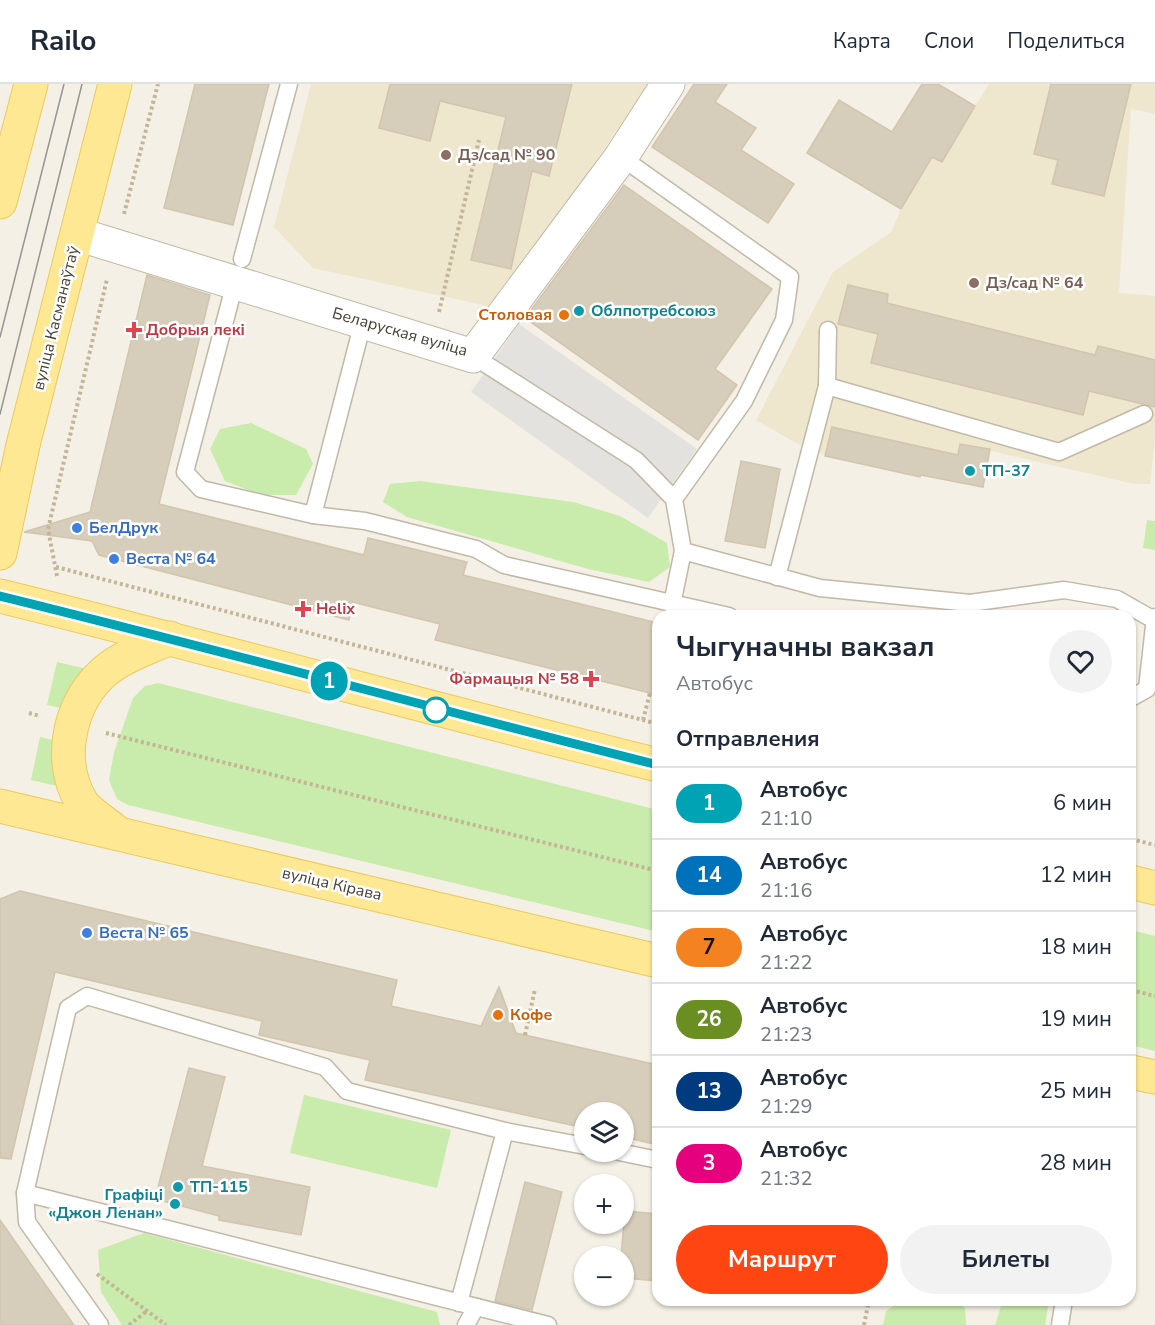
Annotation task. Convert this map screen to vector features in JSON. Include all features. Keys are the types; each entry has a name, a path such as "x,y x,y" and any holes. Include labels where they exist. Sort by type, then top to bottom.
{"main road":[{"path":"0,202 31,84"},
{"name":"вуліца Касманаўтаў","path":"0,553 23,445 115,84"},
{"path":"0,596 652,764"},
{"path":"119,834 81,802 71,772 68,748 71,724 86,692 109,668 170,638"},
{"name":"вуліца Кірава","path":"2,808 652,960"},
{"path":"1136,883 1155,888"},
{"path":"1136,1073 1155,1077"}],"street":[{"name":"Беларуская вуліца","path":"77,234 115,246 239,271 363,322 473,356 621,157 668,84"}],"lane":[{"path":"289,84 185,472 201,489 313,515 366,521 476,549 504,565 700,610"},
{"path":"621,157 790,277 784,320 744,401 674,499"},
{"path":"313,515 363,322"},
{"path":"777,577 827,386 828,330"},
{"path":"473,356 636,460 674,499 683,551 672,604"},
{"path":"827,386 1059,452 1144,414"},
{"path":"683,551 820,588 970,610 1064,590 1117,599 1155,618 1147,689 1136,695"},
{"path":"99,1325 27,1222 25,1193 68,1008 87,996 325,1067 347,1092 505,1131 574,1144"},
{"path":"465,1325 505,1131"},
{"path":"634,1155 652,1159"},
{"path":"25,1193 548,1325"},
{"path":"1060,1325 1063,1306"}],"path":[{"path":"58,578 48,529 115,246 158,84"},
{"path":"431,342 479,140"},
{"path":"56,567 652,722"},
{"path":"643,720 650,693"},
{"path":"29,713 652,869"},
{"path":"1136,840 1155,845"},
{"path":"525,1035 535,989"},
{"path":"1136,991 1155,996"},
{"path":"864,1325 868,1306"},
{"path":"129,1325 147,1311"}],"shaded area":[{"name":"Дз/сад № 90","path":"311,84 648,84 496,308 313,268 274,227"},
{"name":"Дз/сад № 64","path":"989,84 1155,84 1155,114 1131,109 1119,293 1155,296 1155,439 1150,484 1134,484 961,444 957,460 920,477 810,451 756,420 833,272 891,232 901,209 932,157 942,161"},
{"path":"519,324 697,449 648,518 471,392"}],"green space":[{"path":"251,423 306,449 313,464 296,495 261,495 225,481 210,449 220,429"},
{"path":"420,481 573,502 620,516 667,543 670,567 649,582 588,569 407,517 383,502 390,484"},
{"path":"1147,520 1155,521 1155,550 1143,548"},
{"path":"57,662 87,669 66,709 47,705"},
{"path":"158,683 652,808 652,931 128,805 117,799 109,780 114,752 133,698 145,686"},
{"path":"40,737 59,742 61,787 31,780"},
{"path":"1136,931 1155,936 1155,1051 1136,1046"},
{"path":"304,1095 451,1130 437,1188 290,1153"},
{"path":"144,1233 437,1312 440,1325 122,1325 101,1292 98,1250"},
{"path":"894,1306 962,1306 965,1308 966,1325 883,1325 886,1311"},
{"path":"1001,1306 1048,1306 1045,1325 995,1325"}],"building":[{"path":"195,84 269,84 233,225 164,208"},
{"path":"390,84 572,84 549,176 532,171 511,269 471,260 506,117 440,101 430,141 379,128"},
{"path":"694,84 727,84 715,102 756,128 741,150 794,184 768,223 652,147"},
{"path":"922,84 938,84 975,106 942,162 932,157 901,209 807,153 839,100 892,132"},
{"path":"1051,84 1131,84 1104,196 1052,184 1058,160 1034,154"},
{"name":"Облпотребсоюз","path":"624,185 772,289 715,369 737,385 698,440 525,318"},
{"path":"147,275 210,295 159,504 364,555 368,538 467,562 463,575 652,622 652,694 435,640 440,624 352,602 349,620 99,555 92,541 24,532 90,512"},
{"path":"848,285 888,294 887,303 1095,355 1098,346 1155,360 1155,407 1089,391 1083,415 871,363 878,334 838,324"},
{"path":"832,427 958,455 960,444 990,449 983,487 921,475 920,477 825,456"},
{"path":"741,461 780,469 765,548 725,541"},
{"path":"20,891 397,980 391,1006 481,1026 499,987 516,1033 652,1064 652,1144 634,1139 634,1102 574,1102 574,1126 365,1080 370,1060 259,1035 262,1021 55,972 11,1159 0,1158 0,899"},
{"path":"189,1068 225,1077 202,1166 310,1187 301,1235 219,1220 219,1216 155,1199"},
{"path":"525,1182 562,1192 532,1310 495,1301"},
{"path":"634,1212 652,1213 652,1280 634,1279 634,1246 622,1246 623,1234 634,1234"},
{"path":"0,1220 54,1297 74,1325 0,1325"}],"tram line":[{"path":"0,337 64,84"},
{"path":"0,414 82,84"}],"bus line":[{"name":"1","path":"0,596 652,764"}],"place":[{"name":"Дз/сад № 90","path":"446,155"},
{"name":"Дз/сад № 64","path":"974,283"},
{"name":"Облпотребсоюз","path":"579,311"},
{"name":"Столовая","path":"564,315"},
{"name":"Добрыя лекі","path":"134,330"},
{"name":"ТП-37","path":"970,471"},
{"name":"БелДрук","path":"77,528"},
{"name":"Веста № 64","path":"114,559"},
{"name":"Helix","path":"303,609"},
{"name":"Фармацыя № 58","path":"591,679"},
{"name":"Веста № 65","path":"87,933"},
{"name":"Кофе","path":"498,1015"},
{"name":"ТП-115","path":"178,1187"},
{"name":"Графіці «Джон Ленан»","path":"175,1204"}]}
